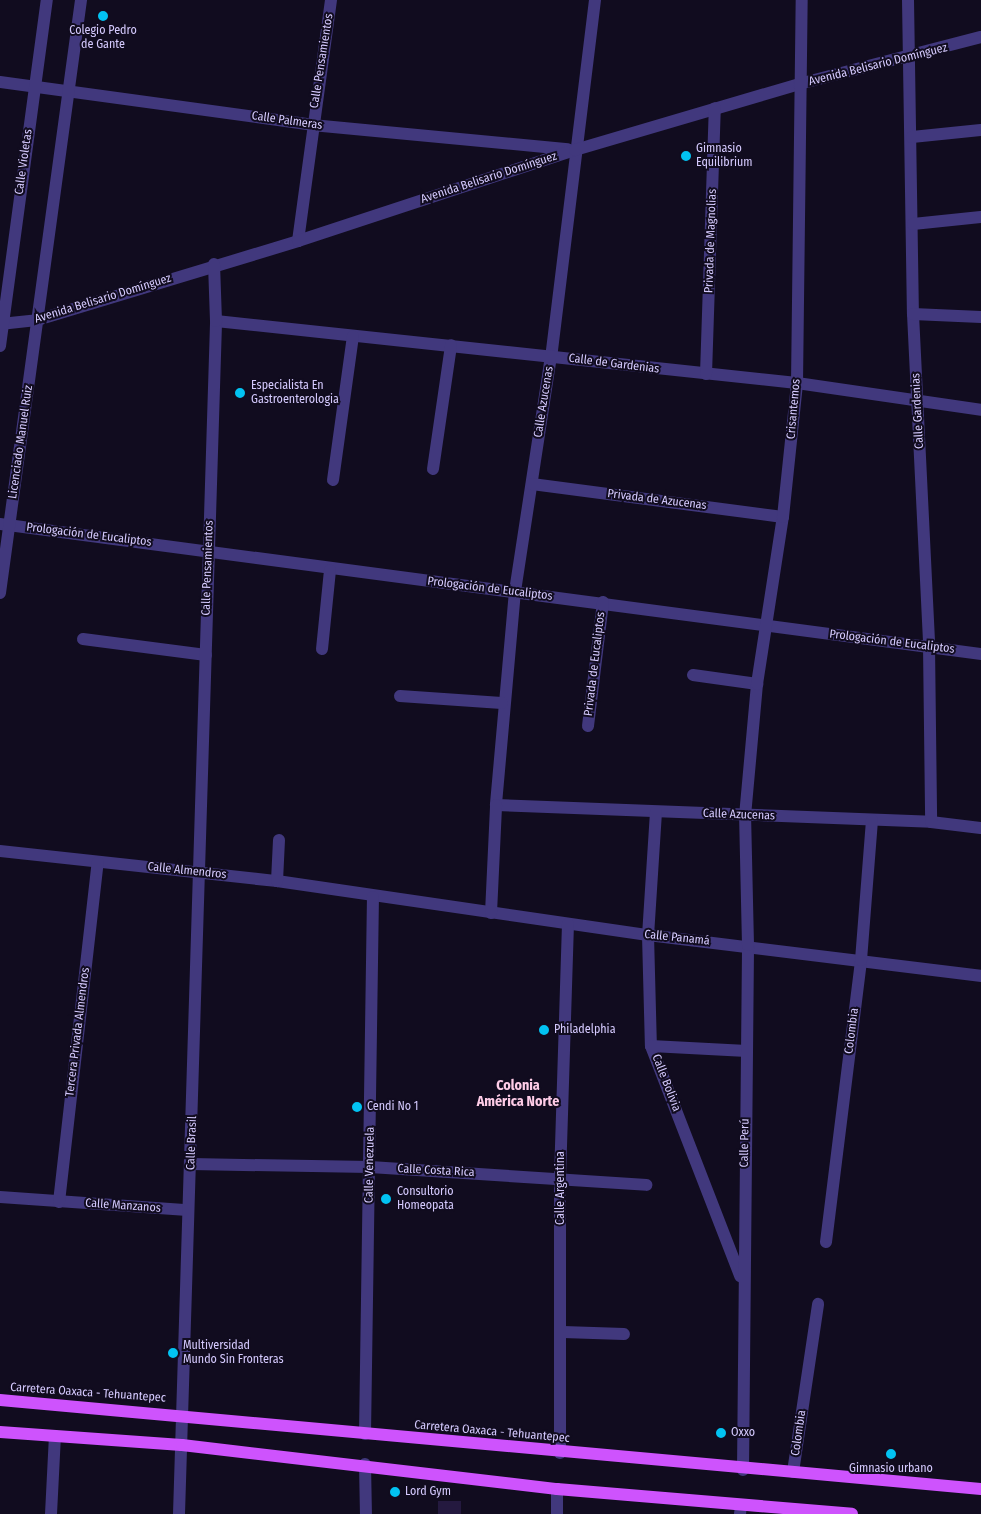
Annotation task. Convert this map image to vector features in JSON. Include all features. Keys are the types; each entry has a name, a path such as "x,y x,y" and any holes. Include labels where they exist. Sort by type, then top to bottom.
{"main road":[{"name":"Carretera Oaxaca - Tehuantepec","path":"0,1400 182,1413 365,1434 560,1453 981,1489"},
{"path":"0,1432 182,1445 365,1464 740,1510 852,1514"}],"street":[{"name":"Calle Violetas","path":"1,324 47,0"},
{"path":"37,320 81,0"},
{"name":"Calle Pensamientos","path":"298,241 312,125 331,0"},
{"name":"Calle Azucenas","path":"491,913 502,703 515,591 551,356 594,0"},
{"name":"Crisantemos","path":"745,816 757,684 783,517 797,383 799,84 802,0"},
{"name":"Calle Gardenias","path":"908,0 912,137 913,314 929,646 931,822"},
{"name":"Avenida Belisario Domínguez","path":"1,324 37,320 214,264 298,241 575,150 715,108 799,84 910,59 981,37"},
{"name":"Calle Palmeras","path":"0,82 312,125 575,150"},
{"name":"Privada de Magnolias","path":"706,374 715,108"},
{"path":"912,137 981,130"},
{"path":"913,224 981,217"},
{"name":"Calle Pensamientos","path":"200,872 216,321 214,264"},
{"path":"913,314 981,317"},
{"name":"Licenciado Manuel Ruiz","path":"0,593 5,524 37,320"},
{"name":"Calle de Gardenias","path":"216,321 797,383 981,410"},
{"path":"0,346 1,324"},
{"path":"333,480 353,336"},
{"path":"433,468 451,345"},
{"name":"Privada de Azucenas","path":"532,484 783,517"},
{"name":"Prologación de Eucaliptos","path":"5,524 209,550 330,570 603,602 765,626 981,654"},
{"path":"322,649 330,570"},
{"name":"Privada de Eucaliptos","path":"588,726 603,602"},
{"path":"83,639 206,655"},
{"path":"693,675 757,684"},
{"path":"400,696 502,703"},
{"name":"Calle Azucenas","path":"496,805 931,822 981,828"},
{"name":"Calle Bolivia","path":"656,812 648,935 651,1046 742,1282"},
{"name":"Calle Perú","path":"743,1470 742,1282 748,945 745,816"},
{"name":"Colombia","path":"826,1242 861,960 872,820"},
{"path":"277,881 279,840"},
{"name":"Calle Almendros","path":"0,851 277,881 374,897"},
{"name":"Tercera Privada Almendros","path":"59,1202 98,862"},
{"name":"Calle Brasil","path":"182,1445 200,872"},
{"name":"Calle Panamá","path":"374,897 648,935 748,945 981,976"},
{"name":"Calle Venezuela","path":"365,1434 374,897"},
{"name":"Calle Argentina","path":"560,1453 563,1332 560,1178 568,924"},
{"path":"651,1046 747,1051"},
{"name":"Calle Costa Rica","path":"191,1164 370,1167 646,1185"},
{"name":"Calle Manzanos","path":"0,1197 188,1210"},
{"name":"Colombia","path":"793,1472 818,1304"},
{"path":"563,1332 624,1334"},
{"path":"50,1514 55,1436"},
{"path":"180,1514 182,1445"},
{"path":"365,1464 366,1514"},
{"path":"557,1489 557,1514"}],"building":[{"path":"438,1501 461,1501 461,1514 438,1514"}],"place":[{"name":"Colegio Pedro de Gante","path":"103,16"},
{"name":"Gimnasio Equilibrium","path":"686,156"},
{"name":"Especialista En Gastroenterologia","path":"240,393"},
{"name":"Philadelphia","path":"544,1030"},
{"name":"Cendi No 1","path":"357,1107"},
{"name":"Consultorio Homeopata","path":"386,1199"},
{"name":"Multiversidad Mundo Sin Fronteras","path":"173,1353"},
{"name":"Oxxo","path":"721,1433"},
{"name":"Gimnasio urbano","path":"891,1454"},
{"name":"Lord Gym","path":"395,1492"}],"district":[{"name":"Colonia América Norte","path":"518,1094"}]}
